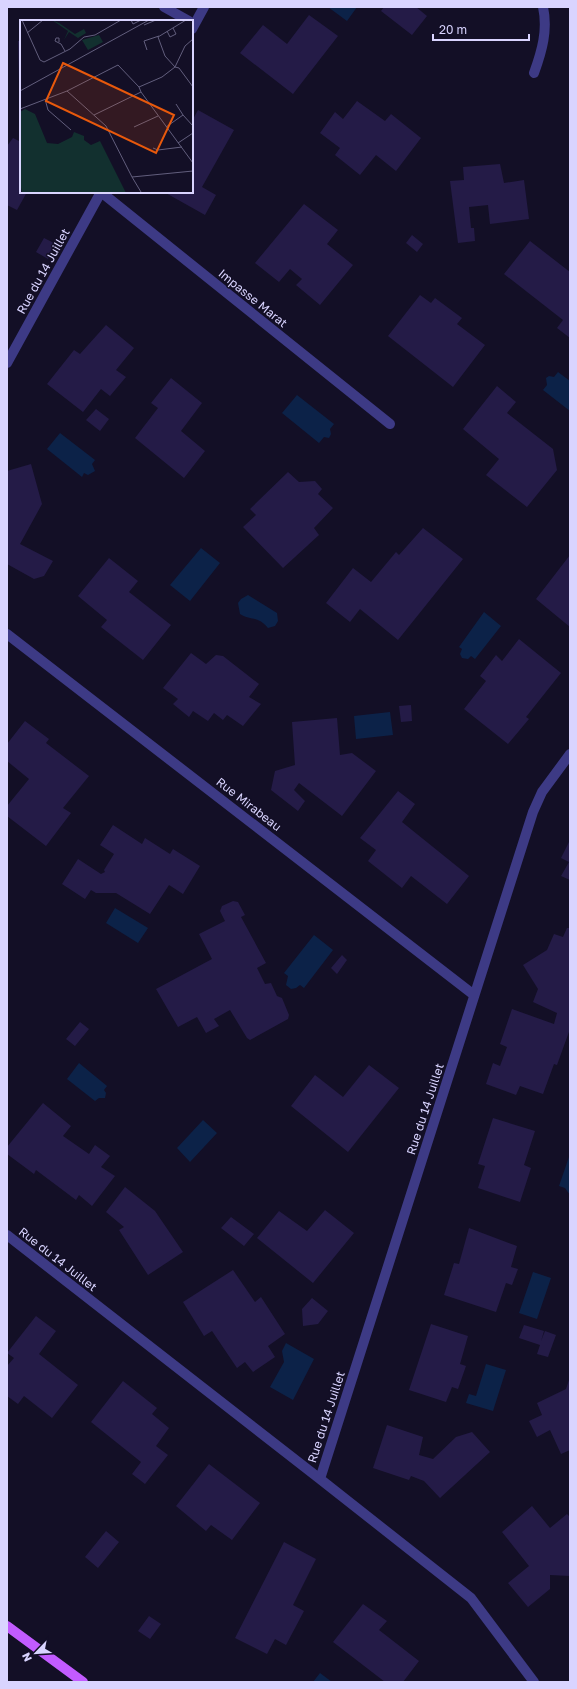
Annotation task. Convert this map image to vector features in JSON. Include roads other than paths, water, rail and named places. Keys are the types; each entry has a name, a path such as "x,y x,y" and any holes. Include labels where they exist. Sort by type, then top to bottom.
{"main road":[{"path":"7,1626 83,1682"}],"street":[{"path":"164,7 185,20"},
{"path":"193,23 204,7"},
{"path":"534,73 543,47 545,18 543,7"},
{"name":"Rue du 14 Juillet","path":"7,363 100,193"},
{"name":"Impasse Marat","path":"102,193 390,424"},
{"name":"Rue Mirabeau","path":"7,634 474,995"},
{"name":"Rue du 14 Juillet","path":"320,1479 474,995 534,812 542,792 570,754"},
{"name":"Rue du 14 Juillet","path":"7,1235 471,1598 534,1682"}],"water":[{"path":"328,7 357,7 347,21"},
{"path":"558,372 570,381 570,411 543,390 547,385 546,378 549,376 554,377"},
{"path":"297,395 334,424 330,429 331,434 329,438 324,437 319,443 282,413"},
{"path":"60,433 95,460 92,464 95,471 88,475 84,473 82,477 47,449"},
{"path":"201,548 220,563 190,601 170,585"},
{"path":"248,595 277,613 278,621 275,626 268,628 260,621 240,614 238,603 241,599"},
{"path":"484,612 501,626 475,659 471,656 468,659 462,658 460,654 462,649 459,647"},
{"path":"390,712 393,735 356,739 354,716"},
{"path":"115,908 148,928 138,943 106,923"},
{"path":"314,935 333,950 304,988 300,985 291,989 286,985 288,976 284,973"},
{"path":"79,1063 107,1086 104,1090 106,1093 105,1098 99,1098 95,1101 67,1079"},
{"path":"203,1120 217,1133 190,1162 177,1148"},
{"path":"570,1154 570,1195 565,1188 559,1186"},
{"path":"533,1272 551,1278 537,1319 519,1313"},
{"path":"286,1343 314,1359 293,1400 270,1387 284,1362 282,1351"},
{"path":"486,1364 506,1370 493,1411 466,1403 469,1394 476,1396"},
{"path":"320,1673 332,1682 313,1682"}]}
